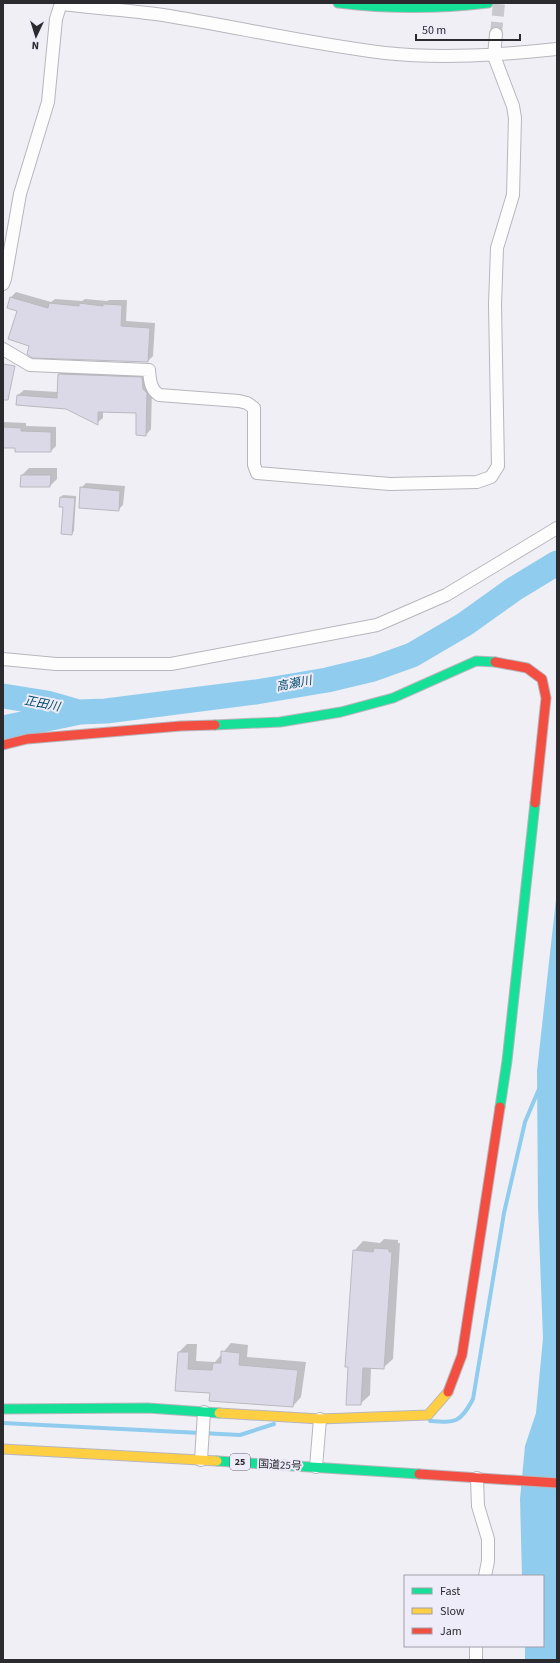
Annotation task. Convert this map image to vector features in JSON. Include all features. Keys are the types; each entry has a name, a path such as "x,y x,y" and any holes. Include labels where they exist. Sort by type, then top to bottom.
{"main road":[{"path":"338,3 381,7 423,8 488,3"},
{"path":"3,745 27,739 173,726 280,722 341,712 393,698 476,661 504,663 527,668 542,679 546,698 507,1061 462,1355 447,1395 428,1415 320,1418 148,1408 3,1409"},
{"name":"国道25号","path":"3,1449 316,1466 557,1483"}],"street":[{"path":"3,284 20,194 48,102 56,20 61,4 161,15 285,38 386,53 439,56 494,56 557,50"},
{"path":"3,349 30,365 149,370 151,385 154,392 160,395 224,399 247,403 254,408 254,465 257,473 390,484 477,482 491,477 498,466 495,305 497,248 513,194 515,118 513,106 494,56 496,34"},
{"path":"3,659 56,664 171,664 377,626 446,595 557,528"},
{"path":"201,1460 204,1412"},
{"path":"316,1466 320,1418"},
{"path":"477,1478 478,1506 488,1539 488,1561 485,1575"},
{"path":"476,1647 476,1660"}],"water":[{"path":"557,890 557,1660 525,1660 525,1647 544,1647 544,1575 522,1575 520,1499 525,1446 536,1413 543,1338 538,1207 537,1071"}],"building":[{"path":"10,297 48,308 49,303 79,306 79,303 103,306 103,304 122,305 121,326 150,328 148,362 32,358 27,354 29,346 8,339 17,311 7,308"},
{"path":"3,364 15,366 8,400 3,400"},
{"path":"58,374 142,377 143,389 147,393 146,436 136,435 136,413 98,412 98,425 66,409 16,405 17,395 57,398"},
{"path":"3,427 21,428 21,431 51,432 51,452 15,452 15,448 3,448"},
{"path":"21,475 51,475 50,487 20,487"},
{"path":"80,487 120,491 119,511 79,508"},
{"path":"60,497 75,498 72,535 61,534 63,507 59,507"},
{"path":"374,1248 389,1249 389,1252 392,1252 384,1369 363,1368 361,1405 346,1405 348,1367 345,1367 353,1250 373,1252"},
{"path":"221,1351 240,1353 239,1365 298,1370 293,1407 209,1401 210,1393 175,1391 178,1352 189,1352 188,1369 212,1370 213,1363 221,1363"}],"waterway":[{"name":"高瀬川","path":"3,728 80,712 106,711 256,692 327,680 373,669 412,655 465,624 514,589 557,563"},
{"name":"正田川","path":"3,696 47,703 75,711"},
{"path":"430,1421 446,1422 456,1420 461,1417 473,1399 504,1213 525,1122 539,1089"},
{"path":"3,1423 240,1435 274,1424"}],"tunnel":[{"path":"496,34 499,3"}],"traffic: fast":[{"path":"338,3 413,8 488,3"},
{"path":"215,725 280,722 341,712 393,698 476,661 495,662"},
{"path":"500,1107 507,1061 535,803"},
{"path":"3,1409 148,1408 219,1413"},
{"path":"217,1461 419,1474"}],"traffic: slow":[{"path":"219,1413 320,1419 428,1415 448,1392"},
{"path":"3,1449 217,1461"}],"traffic: jam":[{"path":"495,662 527,668 542,679 546,698 535,803"},
{"path":"3,745 27,739 181,726 215,725"},
{"path":"448,1392 462,1355 500,1107"},
{"path":"419,1474 557,1483"}]}
